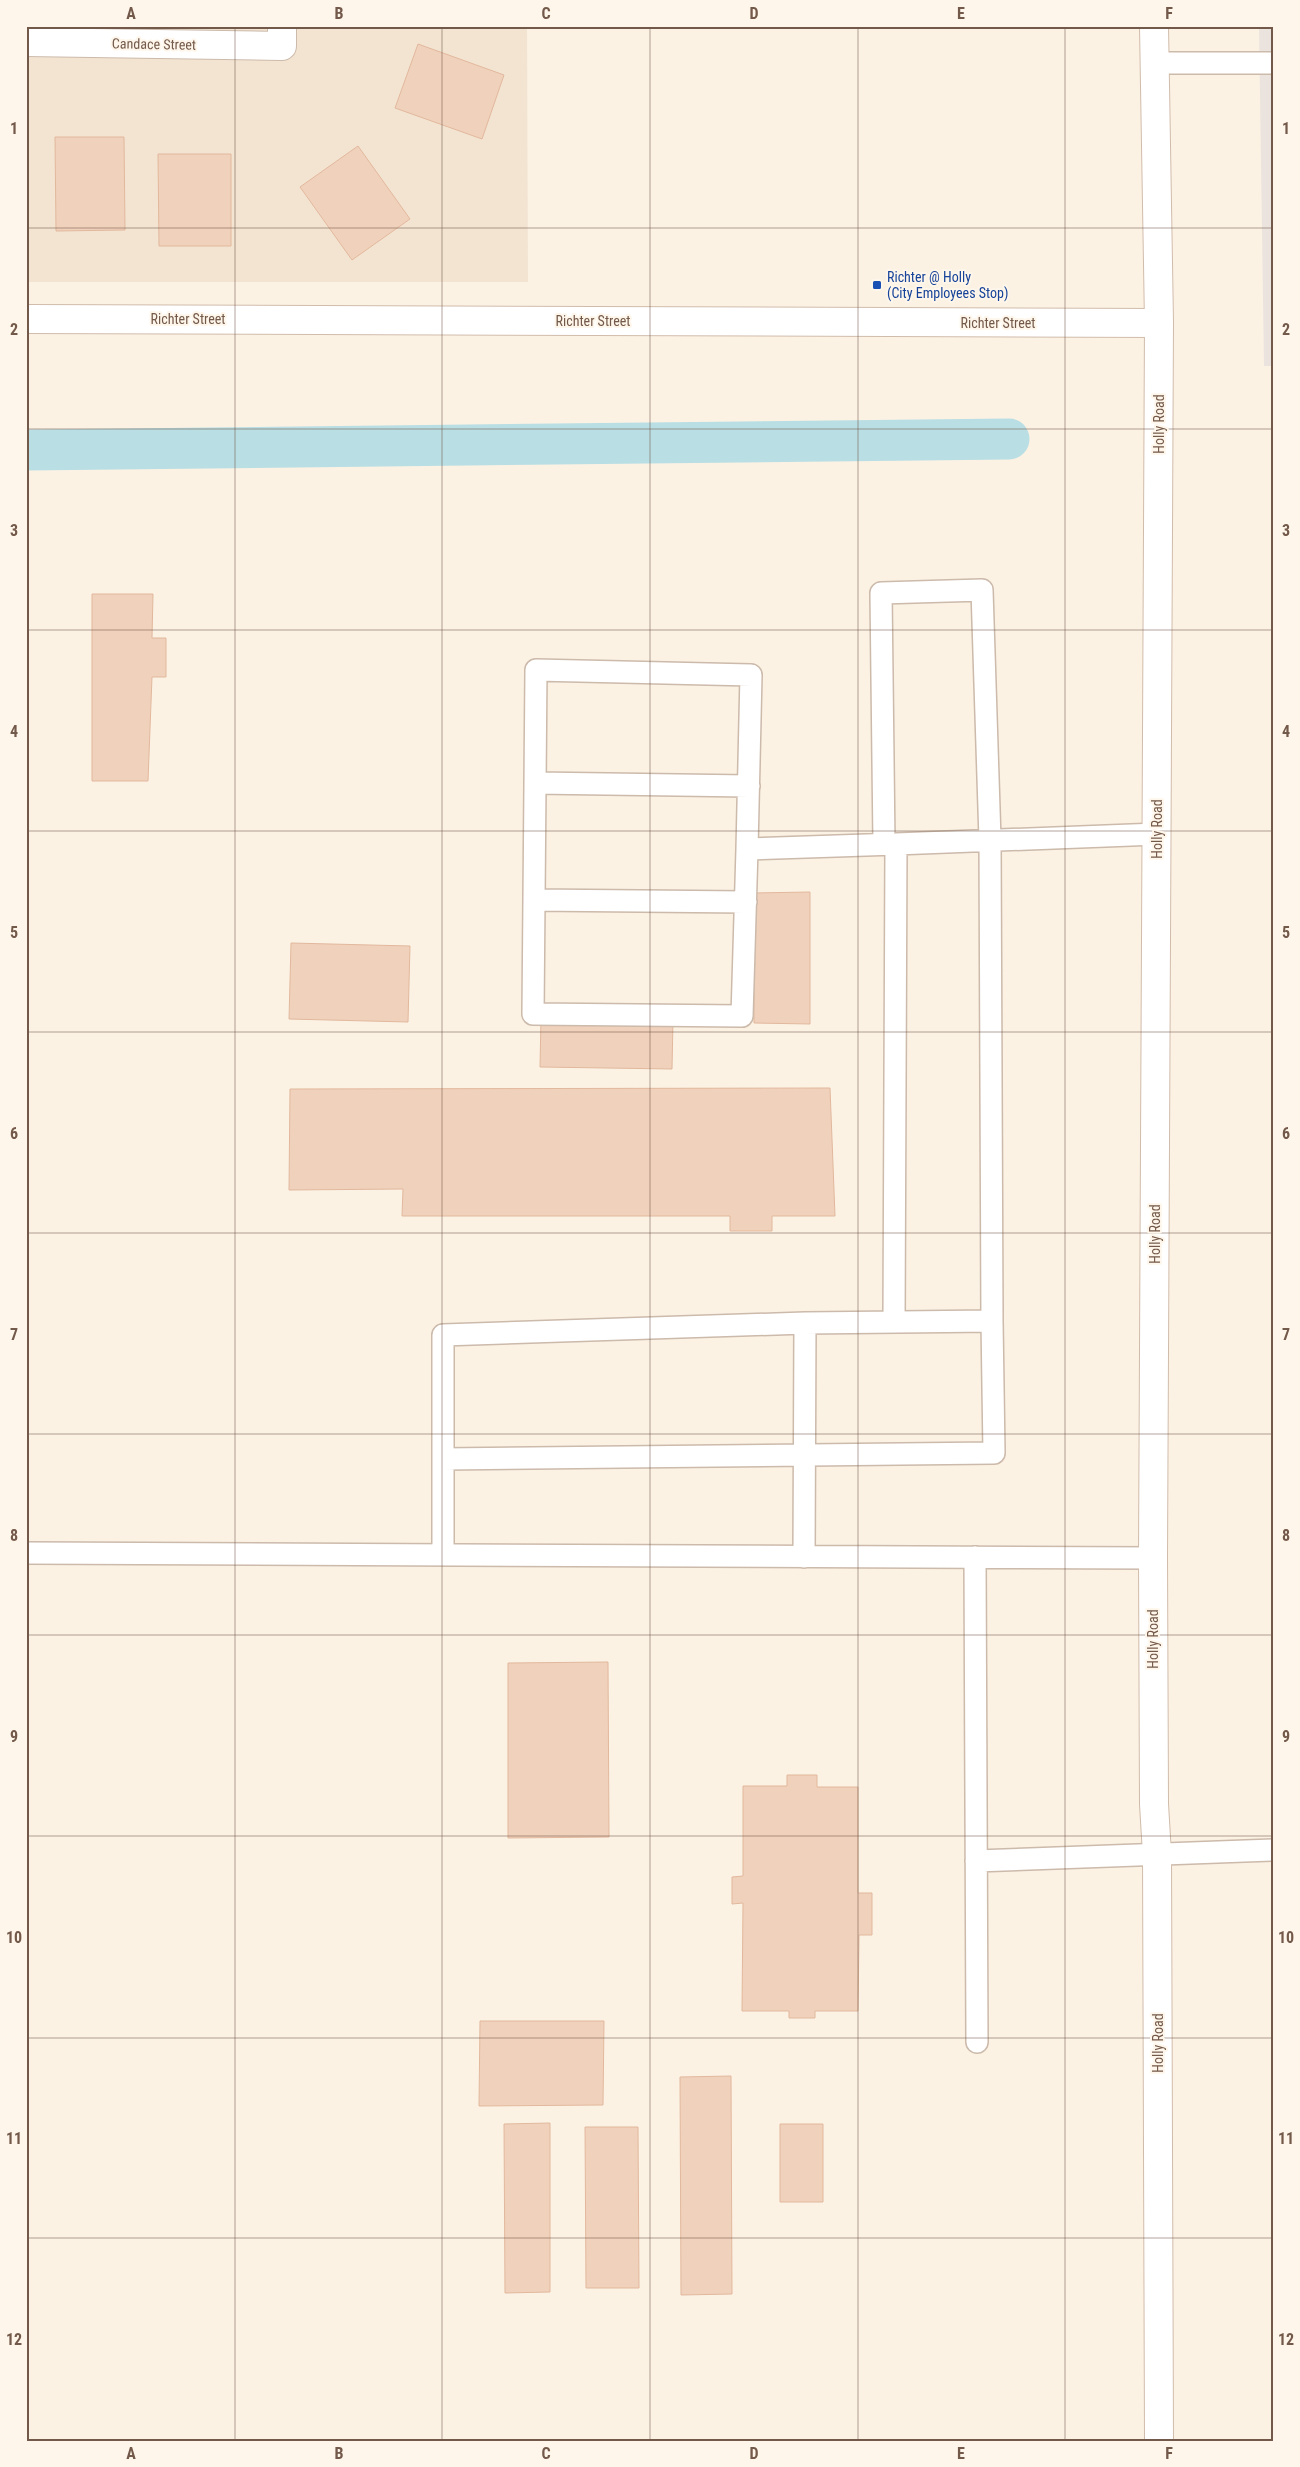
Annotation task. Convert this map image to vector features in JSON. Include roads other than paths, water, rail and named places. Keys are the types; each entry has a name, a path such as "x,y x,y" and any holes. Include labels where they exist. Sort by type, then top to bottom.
{"main road":[{"name":"Holly Road","path":"1154,26 1159,323 1153,1558 1154,1804 1157,1854 1159,2441"},
{"name":"Candace Street","path":"26,42 282,36"},
{"name":"Richter Street","path":"26,318 1159,323"}],"lane":[{"path":"1154,63 1274,63"},
{"path":"443,1459 994,1453 990,840 982,590 881,593 890,844 894,1322"},
{"path":"536,670 751,675 748,849 742,1016 533,1014 535,783 536,670"},
{"path":"535,783 749,786"},
{"path":"748,849 1157,834"},
{"path":"534,900 746,902"},
{"path":"443,1555 443,1335 805,1323 992,1321"},
{"path":"804,1556 805,1323"},
{"path":"26,1553 1153,1558"},
{"path":"976,1557 977,2042"},
{"path":"976,1862 1274,1850"}],"waterway":[{"path":"26,450 1009,439"}],"place":[{"name":"Richter @ Holly (City Employees Stop)","path":"877,285"}]}
